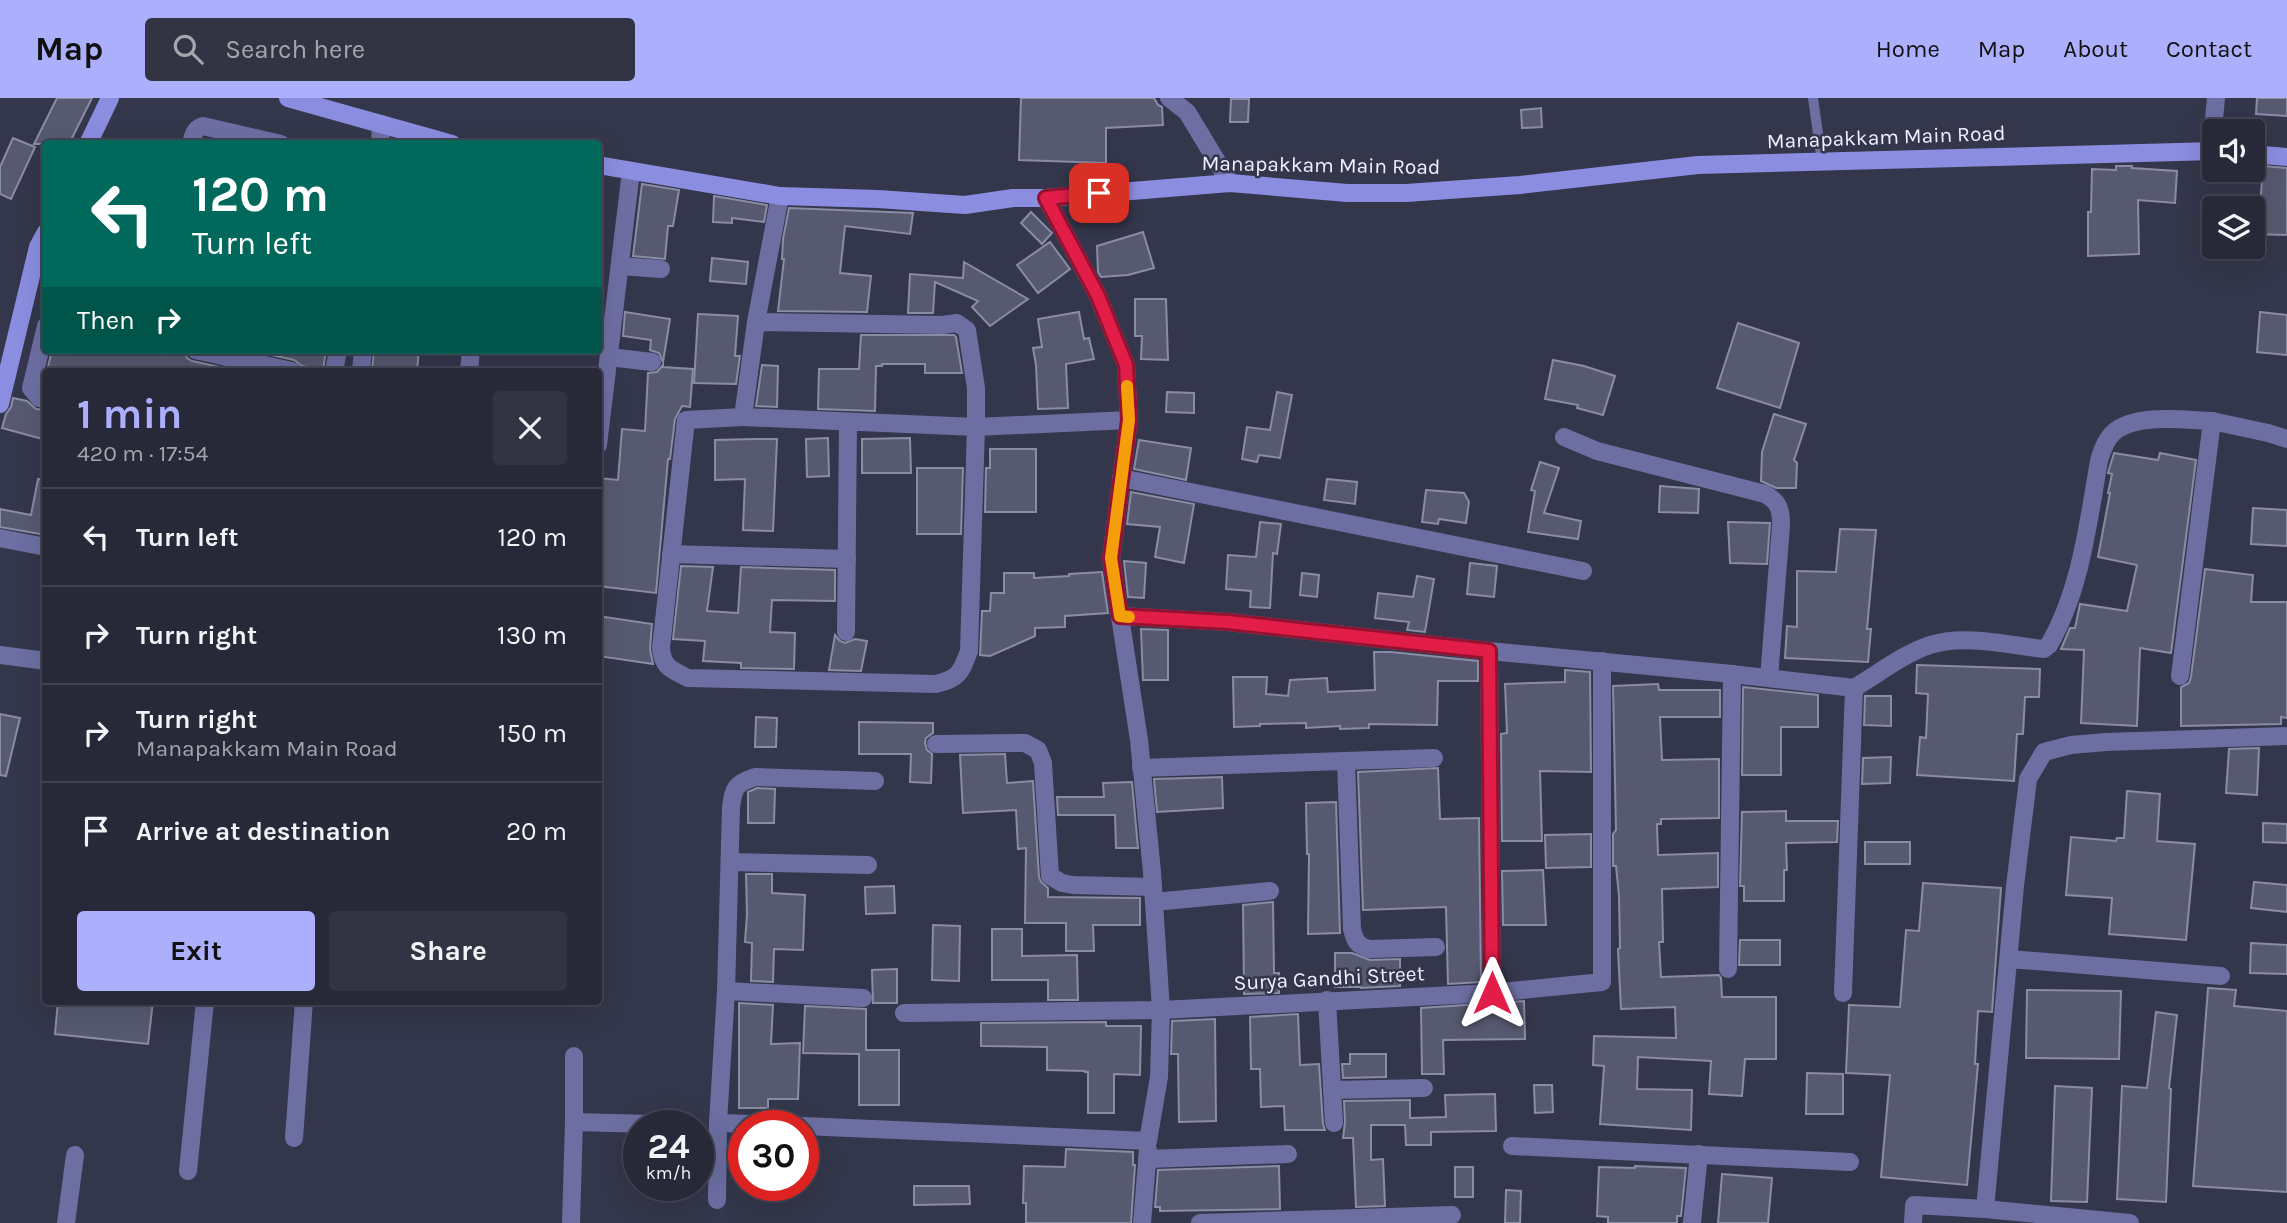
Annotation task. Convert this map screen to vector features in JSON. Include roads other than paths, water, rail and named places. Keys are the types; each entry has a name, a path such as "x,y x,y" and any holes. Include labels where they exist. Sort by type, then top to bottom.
{"main road":[{"path":"90,140 110,98"},
{"path":"288,98 438,140"},
{"name":"Manapakkam Main Road","path":"602,166 780,197 878,199 965,205 1013,198 1046,198 1230,183 1347,193 1406,193 1520,186 1698,165 2202,151"},
{"path":"2265,155 2287,157"},
{"path":"0,404 42,246"}],"street":[{"path":"1169,98 1187,112 1230,183"},
{"path":"2214,119 2216,98"},
{"path":"380,140 381,124"},
{"path":"192,140 197,128 203,126 264,140"},
{"path":"602,414 631,171"},
{"path":"743,417 756,322 780,197"},
{"path":"1046,198 1098,296 1126,365 1129,420 1111,558 1139,740 1161,1010 1159,1077 1147,1150 1142,1223"},
{"path":"620,266 661,269"},
{"path":"756,322 957,323 967,330 976,388 976,427 969,650 961,670 952,680 936,684 688,678 671,669 663,660 661,648 686,420 743,417 976,427 1129,420"},
{"path":"42,343 31,388 42,399"},
{"path":"213,354 278,368"},
{"path":"609,357 652,362"},
{"path":"1120,616 1228,622 1854,688 1928,645 1977,642 2044,649 2049,645 2073,590 2080,566 2099,460 2112,433 2131,424 2159,419 2212,421 2287,439"},
{"path":"2179,676 2212,421"},
{"path":"846,632 848,422"},
{"path":"1564,437 1597,451 1765,494 1775,500 1781,510 1781,525 1769,678"},
{"path":"1121,478 1583,571"},
{"path":"0,538 42,546"},
{"path":"671,554 847,559"},
{"path":"1489,651 1492,993"},
{"path":"0,656 42,661"},
{"name":"Surya Gandhi Street","path":"904,1013 1161,1010 1492,993 1602,982 1602,661"},
{"path":"1728,968 1732,674"},
{"path":"1843,993 1854,688"},
{"path":"1985,1209 2015,886 2028,779 2044,752 2071,744 2287,736"},
{"path":"936,744 1025,743 1038,750 1043,763 1051,876 1062,883 1153,895 1270,891"},
{"path":"1141,768 1434,758"},
{"path":"1346,761 1355,941 1361,947 1370,949 1436,947"},
{"path":"718,1200 718,1123 726,992 731,807 734,790 739,782 755,776 875,781"},
{"path":"730,862 868,864"},
{"path":"2009,959 2221,976"},
{"path":"726,992 863,999"},
{"path":"1326,1000 1334,1124"},
{"path":"188,1171 205,1005"},
{"path":"293,1138 304,1005"},
{"path":"572,1223 575,1056"},
{"path":"1332,1090 1424,1088"},
{"path":"574,1122 623,1123"},
{"path":"718,1123 728,1123"},
{"path":"819,1127 1147,1150 1288,1154"},
{"path":"1512,1146 1850,1162"},
{"path":"1692,1223 1699,1154"},
{"path":"66,1223 75,1155"},
{"path":"1913,1223 1914,1205 2130,1223"},
{"path":"1200,1223 1452,1215"}],"lane":[{"path":"1813,98 1822,162"}]}
